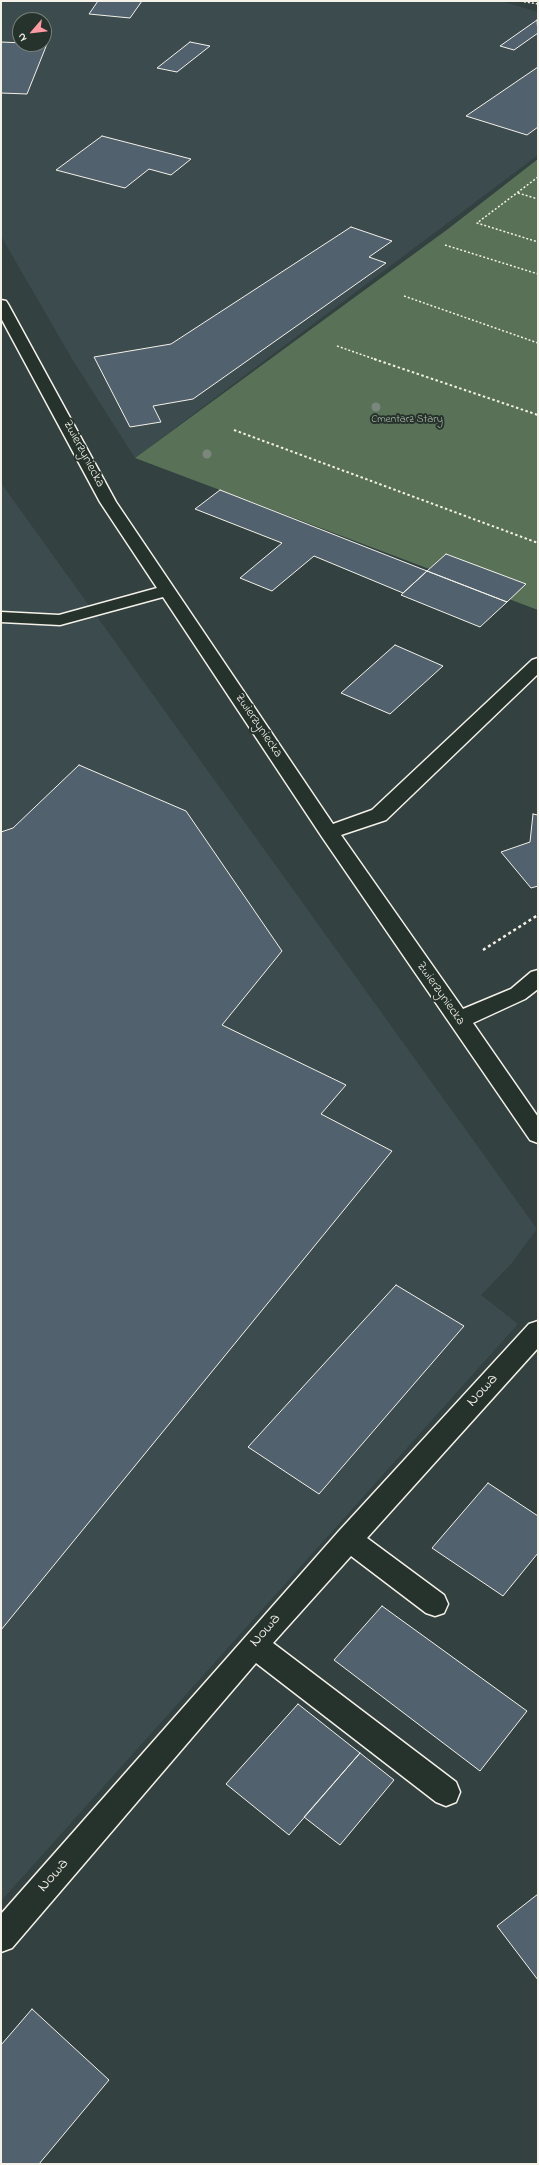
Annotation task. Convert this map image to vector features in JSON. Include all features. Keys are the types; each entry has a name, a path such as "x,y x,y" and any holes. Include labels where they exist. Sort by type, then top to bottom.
{"street":[{"name":"Zwierzyniecka","path":"1,304 108,502 329,832 538,1134"},
{"path":"1,616 60,620 168,590"},
{"path":"329,832 379,815 538,664"},
{"path":"459,1020 518,994 538,978"},
{"name":"Nowa","path":"1,1937 254,1644 538,1331"},
{"path":"348,1539 435,1604"},
{"path":"254,1644 446,1792"}],"path":[{"path":"520,1 538,4"},
{"path":"538,177 477,223 538,242"},
{"path":"517,193 538,199"},
{"path":"445,244 538,274"},
{"path":"404,296 538,344"},
{"path":"338,346 538,415"},
{"path":"234,430 538,543"},
{"path":"483,950 538,915"}],"shaded area":[{"path":"1,1 501,1 538,12 538,155 135,458 72,359 1,236"},
{"path":"1,483 537,1229 511,1264 481,1295 518,1324 1,1901"}],"green space":[{"name":"Cmentarz Stary","path":"538,159 538,610 135,458 448,229"}],"building":[{"path":"98,1 142,1 130,18 89,14"},
{"path":"537,20 538,33 514,50 500,46"},
{"path":"1,42 12,42 12,52 44,52 27,94 1,93"},
{"path":"190,42 210,46 177,72 157,68"},
{"path":"538,67 538,127 527,135 466,116"},
{"path":"102,136 191,159 171,175 149,169 125,188 56,170"},
{"path":"351,227 392,241 369,257 386,263 193,399 153,406 161,422 130,427 94,357 171,344"},
{"path":"220,490 427,571 403,593 314,556 272,591 240,578 282,543 195,509"},
{"path":"446,554 526,584 507,602 427,571"},
{"path":"427,571 507,602 480,627 401,595"},
{"path":"395,645 443,666 390,714 341,693"},
{"path":"79,765 186,811 282,951 222,1025 346,1085 321,1114 392,1151 1,1630 1,832 13,828"},
{"path":"533,814 538,815 538,886 531,888 501,852 530,842"},
{"path":"396,1285 464,1326 319,1494 248,1447"},
{"path":"488,1483 538,1516 538,1553 503,1596 432,1548"},
{"path":"382,1606 527,1711 480,1771 334,1660"},
{"path":"298,1704 360,1753 289,1835 226,1784"},
{"path":"360,1753 394,1780 340,1845 304,1817"},
{"path":"538,1894 538,1980 497,1926"},
{"path":"32,2009 109,2080 39,2164 3,2164 1,2162 1,2045"}]}
